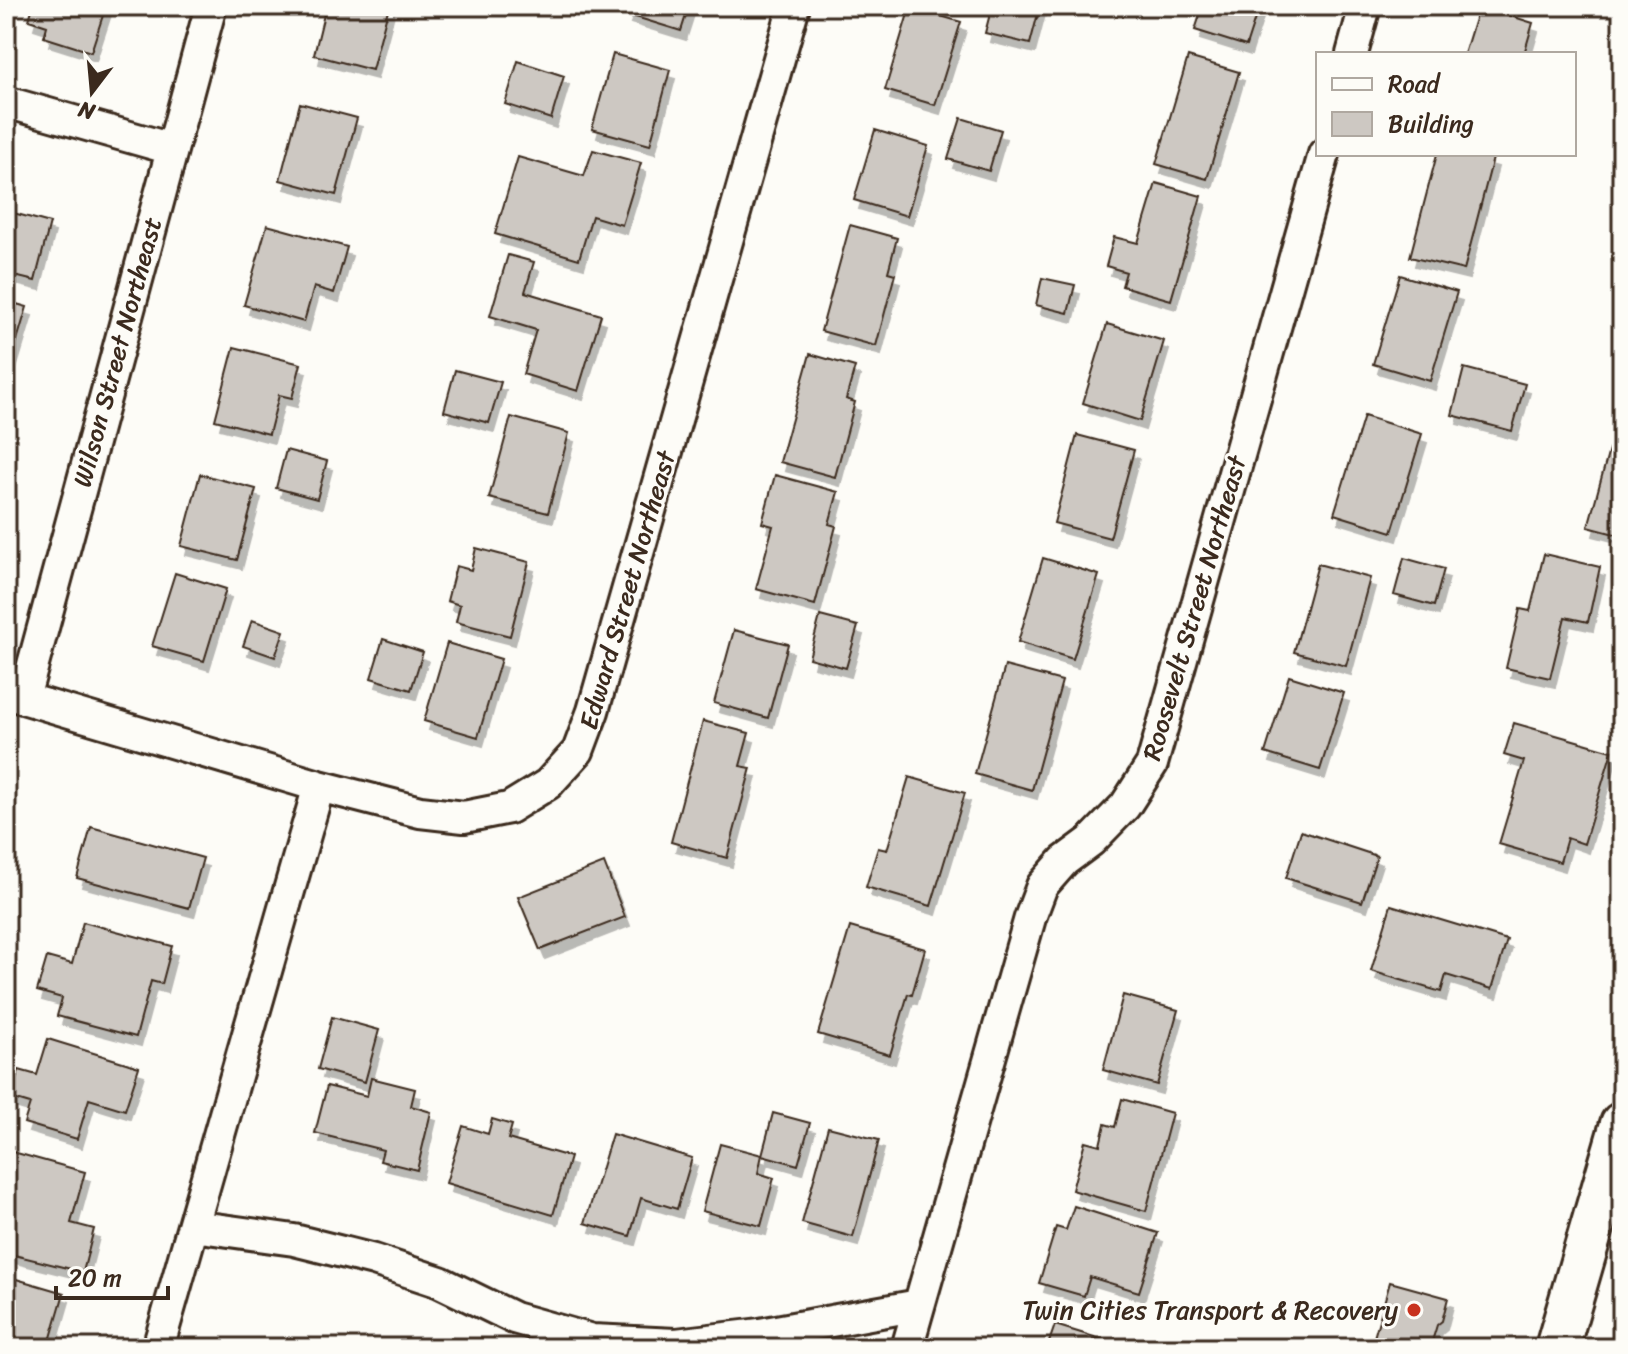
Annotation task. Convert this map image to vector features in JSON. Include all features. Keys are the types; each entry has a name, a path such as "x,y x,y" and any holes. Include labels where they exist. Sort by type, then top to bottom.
{"street":[{"name":"Wilson Street Northeast","path":"15,696 211,6"},
{"name":"Edward Street Northeast","path":"15,696 319,786 420,812 464,817 509,808 548,784 578,751 593,711 794,6"},
{"path":"1353,52 1365,6"},
{"path":"6,102 172,149"},
{"name":"Roosevelt Street Northeast","path":"907,1348 1042,886 1064,861 1091,841 1125,806 1152,764 1323,156"},
{"path":"158,1348 319,786"},
{"path":"1557,1348 1620,1137"},
{"path":"193,1226 294,1240 374,1260 440,1282 514,1318 592,1340 676,1344 760,1334 919,1305"}],"building":[{"path":"33,6 106,6 91,52 44,37 47,26 29,20"},
{"path":"326,6 389,6 372,70 314,55"},
{"path":"629,6 689,6 681,31 626,14"},
{"path":"992,6 1040,6 1030,44 985,33"},
{"path":"1203,6 1259,6 1246,46 1195,30"},
{"path":"1479,6 1533,23 1525,52 1465,52"},
{"path":"910,7 961,22 935,105 885,90"},
{"path":"613,54 670,70 650,145 592,129"},
{"path":"1188,57 1239,72 1207,179 1156,164"},
{"path":"518,61 564,76 551,119 505,104"},
{"path":"300,103 357,118 336,195 280,180"},
{"path":"961,118 1001,130 989,171 948,159"},
{"path":"875,130 928,146 907,216 854,200"},
{"path":"593,150 641,163 622,225 592,216 579,259 495,234 518,157 584,176"},
{"path":"1436,156 1493,158 1464,270 1410,257"},
{"path":"1156,183 1201,196 1171,300 1122,286 1126,272 1106,266 1114,237 1138,243"},
{"path":"6,211 50,223 35,281 6,274"},
{"path":"267,225 347,247 334,293 314,287 304,322 244,305"},
{"path":"850,225 897,238 888,272 895,274 876,346 821,331"},
{"path":"508,255 534,262 525,292 601,315 578,391 523,374 536,330 490,316"},
{"path":"1400,275 1457,292 1430,381 1373,364"},
{"path":"1042,278 1075,285 1068,313 1036,305"},
{"path":"6,301 27,307 6,377"},
{"path":"1107,324 1164,341 1140,421 1083,403"},
{"path":"234,347 301,364 292,398 279,395 269,434 215,420"},
{"path":"810,354 855,367 846,399 855,402 835,477 780,462"},
{"path":"1464,368 1525,384 1512,431 1452,415"},
{"path":"455,370 501,382 489,423 444,411"},
{"path":"1364,416 1422,434 1392,532 1334,514"},
{"path":"511,417 569,433 548,513 489,498"},
{"path":"1614,432 1622,434 1622,536 1588,527"},
{"path":"1077,435 1134,450 1110,538 1054,523"},
{"path":"286,450 327,461 317,499 276,488"},
{"path":"200,474 256,489 237,560 181,546"},
{"path":"775,475 838,492 829,524 836,526 815,605 756,589 773,526 762,523"},
{"path":"476,548 529,562 510,636 456,622 460,605 447,601 456,566 471,570"},
{"path":"1544,554 1600,567 1588,622 1565,617 1550,678 1506,668 1520,609 1530,611"},
{"path":"1043,558 1099,575 1073,659 1018,642"},
{"path":"1404,558 1444,569 1434,606 1394,595"},
{"path":"1318,564 1370,578 1346,666 1294,652"},
{"path":"175,573 226,589 204,661 152,646"},
{"path":"820,616 858,626 846,668 809,658"},
{"path":"252,620 284,631 275,657 243,646"},
{"path":"734,630 788,644 768,718 714,703"},
{"path":"383,639 423,652 411,690 371,678"},
{"path":"447,643 501,659 478,737 424,721"},
{"path":"1005,666 1062,681 1032,790 975,774"},
{"path":"1289,676 1344,693 1320,770 1265,753"},
{"path":"703,721 749,733 740,766 751,768 727,858 671,842"},
{"path":"1514,723 1612,751 1584,844 1567,838 1560,862 1499,844 1524,761 1504,755"},
{"path":"909,777 965,793 931,906 866,887 878,848 887,850"},
{"path":"91,827 203,858 189,908 77,878"},
{"path":"1301,831 1377,856 1362,902 1286,878"},
{"path":"604,863 625,917 540,950 518,897"},
{"path":"1391,905 1507,940 1492,989 1446,975 1441,992 1371,971"},
{"path":"83,922 172,946 162,984 151,981 136,1037 57,1016 62,998 37,991 47,957 72,964"},
{"path":"850,927 925,949 890,1055 818,1034"},
{"path":"1123,995 1178,1010 1157,1085 1103,1070"},
{"path":"332,1017 379,1030 365,1082 318,1069"},
{"path":"48,1039 139,1067 125,1110 89,1099 77,1139 24,1123 30,1104 10,1098 19,1070 37,1075"},
{"path":"371,1078 415,1089 411,1106 431,1112 417,1170 380,1161 383,1150 315,1133 327,1086 367,1096"},
{"path":"1122,1099 1172,1113 1146,1211 1072,1190 1085,1141 1100,1145 1105,1124 1115,1127"},
{"path":"773,1113 810,1123 798,1165 762,1155"},
{"path":"492,1119 512,1125 508,1139 570,1157 553,1215 446,1183 463,1126 488,1134"},
{"path":"828,1127 879,1140 853,1237 802,1223"},
{"path":"612,1134 692,1158 677,1209 641,1198 630,1236 585,1223"},
{"path":"720,1144 762,1155 758,1173 774,1178 761,1226 702,1211"},
{"path":"13,1152 85,1172 71,1223 94,1229 83,1272 6,1253 6,1180"},
{"path":"1074,1206 1158,1233 1139,1292 1090,1277 1084,1296 1039,1283 1056,1227 1066,1230"},
{"path":"6,1276 64,1293 48,1348 6,1348"},
{"name":"Twin Cities Transport & Recovery","path":"1390,1282 1448,1298 1430,1348 1371,1348"},
{"path":"1055,1325 1104,1340 1102,1348 1047,1348"}],"place":[{"name":"Twin Cities Transport & Recovery","path":"1414,1310"}]}
